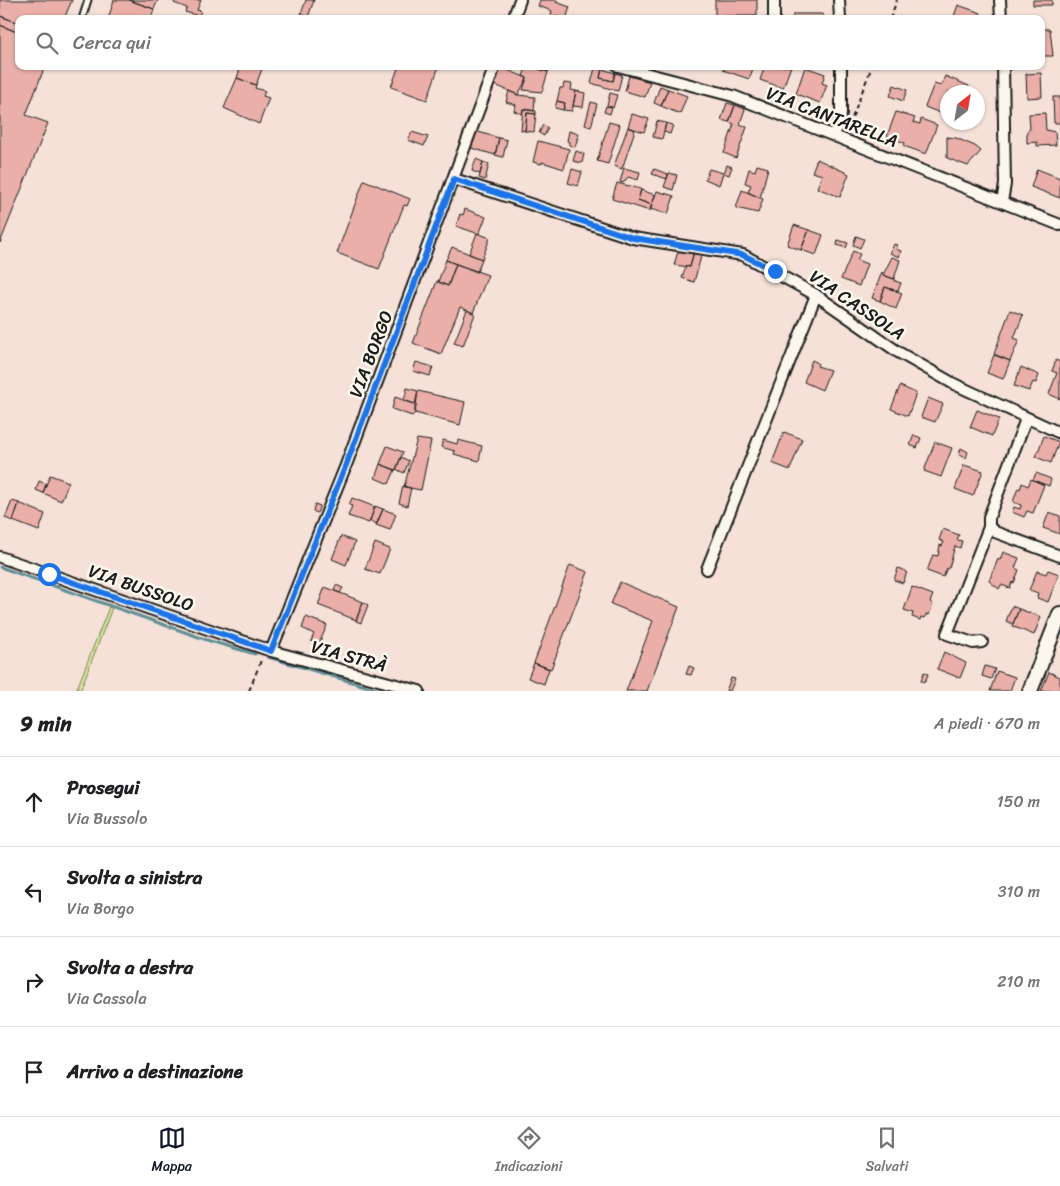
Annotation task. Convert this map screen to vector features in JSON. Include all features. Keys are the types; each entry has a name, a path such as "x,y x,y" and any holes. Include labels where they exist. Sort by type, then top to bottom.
{"street":[{"path":"514,15 520,0"},
{"path":"774,0 774,15"},
{"path":"839,0 840,15"},
{"path":"1000,0 1001,15"},
{"name":"VIA BORGO","path":"269,650 346,465 494,70"},
{"name":"VIA CANTARELLA","path":"633,70 733,96 1060,225"},
{"path":"834,135 841,114 841,70"},
{"path":"1002,202 1006,184 1003,70"},
{"name":"VIA CASSOLA","path":"454,179 633,238 743,255 816,295 898,352 954,384 1060,433"},
{"path":"708,569 816,295"},
{"path":"982,642 974,644 947,634 989,527 989,517 1026,418"},
{"path":"989,527 995,532 1060,556"},
{"name":"VIA BUSSOLO","path":"0,557 269,650"},
{"path":"1030,691 1060,614"},
{"name":"VIA STRÀ","path":"269,650 419,691"}],"lane":[{"path":"83,15 88,0"}],"path":[{"path":"891,15 897,0"},
{"path":"834,135 851,124 871,70"},
{"path":"249,691 269,650"}],"green space":[{"path":"109,607 112,608 80,691 76,691"}],"building":[{"path":"0,0 72,0 66,15 15,15 15,22 0,16"},
{"path":"114,0 129,0 154,9 152,15 109,15"},
{"path":"129,0 158,0 154,9"},
{"path":"175,0 201,0 197,10 201,11 199,15 185,12 187,8 174,3"},
{"path":"306,0 314,0 309,15 301,14"},
{"path":"540,0 557,0 556,2 570,7 567,15 551,15 552,11 538,6"},
{"path":"715,0 757,0 757,15 715,15"},
{"path":"1033,0 1052,0 1052,5 1033,5"},
{"path":"958,5 981,13 980,15 954,15"},
{"path":"793,14 823,14 823,15"},
{"path":"0,16 15,22 15,31 0,25"},
{"path":"0,25 15,31 15,70 43,70 26,115 48,123 0,243"},
{"path":"1045,29 1050,29 1053,56 1045,56"},
{"path":"240,70 262,70 256,85 237,78"},
{"path":"397,70 438,70 427,100 391,87"},
{"path":"499,70 507,70 527,78 518,95 493,84"},
{"path":"525,70 548,72 542,92 523,90 527,78 523,76"},
{"path":"594,70 602,70 600,78 613,81 615,73 622,75 618,91 591,83"},
{"path":"602,70 615,73 613,81 600,78"},
{"path":"723,70 752,70 749,79"},
{"path":"764,70 790,70 783,88 760,80"},
{"path":"804,70 814,70 825,74 822,83 827,85 820,103 796,94"},
{"path":"1041,73 1042,97 1027,98 1026,74"},
{"path":"629,76 650,82 645,97 625,91"},
{"path":"945,76 967,85 941,85"},
{"path":"237,78 256,85 255,88 265,91 263,96 269,98 259,124 224,108"},
{"path":"564,83 572,84 571,90 576,91 572,111 563,110 565,103 557,101 560,88 563,88"},
{"path":"934,84 940,86 940,113 925,107"},
{"path":"894,85 907,90 903,101 890,96"},
{"path":"660,86 668,89 661,106 654,103"},
{"path":"668,89 687,96 680,114 661,106"},
{"path":"509,91 518,95 535,97 534,111 523,109 522,114 514,111 516,105 506,102"},
{"path":"576,91 585,93 583,107 573,106"},
{"path":"610,93 617,95 613,108 607,106"},
{"path":"1053,97 1060,97 1060,123 1054,123"},
{"path":"557,101 565,103 563,110 555,108"},
{"path":"591,102 597,104 591,127 585,125"},
{"path":"727,103 735,105 729,122 721,120"},
{"path":"735,105 745,109 740,124 747,127 736,158 724,153 734,124 729,122"},
{"path":"606,106 612,107 610,114 604,112"},
{"path":"523,109 536,111 536,114 527,113 525,131 521,130"},
{"path":"896,112 915,118 913,122 920,124 921,119 937,125 926,154 904,146 905,143 887,136"},
{"path":"527,113 536,114 534,132 525,131"},
{"path":"1045,113 1046,130 1055,132 1056,145 1037,146 1037,142 1027,143 1027,131 1030,129 1029,114"},
{"path":"632,114 649,119 644,132 628,127"},
{"path":"657,121 666,123 662,139 653,137"},
{"path":"609,122 620,125 608,164 597,161"},
{"path":"666,123 673,125 670,134 664,132"},
{"path":"543,125 548,128 544,136 539,133"},
{"path":"628,127 635,130 622,169 614,166"},
{"path":"475,131 499,138 495,155 468,147"},
{"path":"569,131 579,134 575,147 569,145 567,141"},
{"path":"412,132 428,137 424,146 408,140"},
{"path":"947,137 956,138 975,146 981,151 968,166 947,158"},
{"path":"499,138 507,140 503,157 495,155"},
{"path":"538,141 569,149 564,169 542,162 542,164 533,162"},
{"path":"576,151 584,154 582,163 573,161"},
{"path":"476,159 483,162 480,174 472,171"},
{"path":"817,159 849,174 840,197 817,188 822,175 812,172"},
{"path":"483,162 489,164 485,180 479,178"},
{"path":"727,165 732,167 729,175 724,173"},
{"path":"757,165 768,168 760,198 748,192 751,185 745,183 749,169 755,171"},
{"path":"624,168 640,172 638,180 628,177 623,183 620,182"},
{"path":"572,169 582,172 578,186 568,183"},
{"path":"654,169 668,174 667,179 652,174"},
{"path":"709,169 723,173 719,185 705,179"},
{"path":"1037,169 1060,178 1060,198 1031,187"},
{"path":"669,173 677,175 673,190 664,187"},
{"path":"364,180 410,199 407,206 404,205 379,269 337,253"},
{"path":"617,183 641,189 638,200 652,205 650,211 612,199"},
{"path":"641,190 655,195 652,205 638,200"},
{"path":"742,190 763,199 758,213 736,208"},
{"path":"657,191 674,196 668,214 650,209"},
{"path":"465,209 486,217 479,234 456,226 460,214 463,215"},
{"path":"794,225 809,230 801,250 787,245"},
{"path":"809,230 823,235 816,255 801,250"},
{"path":"477,233 490,238 482,259 469,254"},
{"path":"856,236 864,239 860,248 853,245"},
{"path":"838,240 848,243 846,248 837,245"},
{"path":"894,244 897,245 896,249 901,251 899,257 890,253"},
{"path":"452,247 482,259 477,272 446,260"},
{"path":"679,248 694,251 690,267 674,265"},
{"path":"694,251 702,253 694,282 682,278 686,266 690,267"},
{"path":"853,251 860,254 857,260 867,264 859,286 841,279"},
{"path":"892,257 900,260 894,279 883,275"},
{"path":"446,260 456,264 448,286 438,282"},
{"path":"456,264 488,275 473,313 460,307 441,354 413,343 437,281 448,286"},
{"path":"882,272 883,275 894,279 895,277 895,281 901,283 898,291 885,287 880,301 872,298"},
{"path":"885,287 902,293 896,309 880,301"},
{"path":"467,310 475,314 463,346 454,343"},
{"path":"1010,310 1023,315 1014,338 1019,340 1010,361 994,354"},
{"path":"994,355 1010,361 1003,379 987,373"},
{"path":"812,360 818,363 817,366 830,370 822,390 804,382"},
{"path":"1056,360 1060,362 1060,399 1049,394 1057,373 1052,371"},
{"path":"416,362 433,367 430,376 413,371"},
{"path":"1021,367 1039,375 1036,383 1033,382 1029,391 1014,386"},
{"path":"900,386 916,393 908,416 891,409"},
{"path":"407,388 418,391 415,404 404,401"},
{"path":"418,391 465,402 460,425 415,413"},
{"path":"395,397 415,404 415,413 412,416 392,409"},
{"path":"928,398 943,404 935,422 921,417"},
{"path":"977,410 999,419 992,436 970,427"},
{"path":"784,432 802,439 790,470 772,463"},
{"path":"914,435 921,438 917,448 910,445"},
{"path":"1044,436 1059,442 1051,463 1036,457"},
{"path":"417,439 431,441 421,490 404,487"},
{"path":"443,440 457,444 458,440 482,446 479,461 454,454 455,451 441,447"},
{"path":"935,442 952,448 941,477 924,471"},
{"path":"387,446 403,452 396,470 380,464"},
{"path":"961,448 968,452 966,458 959,455"},
{"path":"401,457 409,461 404,473 396,469"},
{"path":"380,464 395,470 389,484 375,478"},
{"path":"964,465 983,471 973,496 955,489"},
{"path":"1036,473 1051,479 1049,486 1033,480"},
{"path":"50,475 69,482 61,501 43,493"},
{"path":"1031,479 1044,485 1033,513 1027,511 1024,517 1012,512 1014,507 1020,509 1021,505 1013,502 1018,488 1020,489 1022,483 1028,486"},
{"path":"39,481 46,484 43,493 36,490"},
{"path":"403,486 411,488 407,506 399,503"},
{"path":"352,498 375,507 369,523 348,516 352,506 349,505"},
{"path":"12,501 19,503 13,521 5,518"},
{"path":"19,503 45,514 39,531 13,521"},
{"path":"315,504 320,506 317,513 313,511"},
{"path":"375,506 383,509 377,524 370,521"},
{"path":"383,509 396,514 390,530 376,525"},
{"path":"1049,512 1060,516 1060,534 1043,528"},
{"path":"943,529 959,535 957,540 962,541 960,548 955,546 949,568 947,568 943,577 927,571 933,555 938,556 940,545 942,546 944,542 939,540"},
{"path":"341,536 355,542 346,565 332,559"},
{"path":"375,543 390,549 380,574 365,569"},
{"path":"1003,552 1019,558 1015,568 1019,570 1010,588 1001,585 999,589 989,581"},
{"path":"570,565 588,572 551,669 534,663"},
{"path":"898,568 907,572 903,583 894,580"},
{"path":"1048,570 1059,574 1048,602 1037,598 1038,593 1029,590 1037,571 1046,574"},
{"path":"620,582 679,607 647,691 626,691 653,621 611,604"},
{"path":"336,585 343,588 340,593 334,591"},
{"path":"325,587 363,602 356,620 318,605"},
{"path":"912,587 933,595 930,602 933,604 929,615 926,614 925,618 921,617 920,620 912,617 913,613 904,610"},
{"path":"363,602 368,605 361,623 356,621"},
{"path":"1012,606 1019,609 1013,624 1006,621"},
{"path":"1019,609 1041,617 1034,635 1012,626"},
{"path":"306,617 327,625 319,644 311,641 314,634 302,628"},
{"path":"944,652 966,663 960,678 937,669"},
{"path":"534,663 549,669 544,684 528,678"},
{"path":"689,666 694,668 691,675 686,674"},
{"path":"985,666 995,669 991,679 982,676"},
{"path":"997,671 1015,677 1010,691 990,691"},
{"path":"924,672 928,674 925,682 921,681"},
{"path":"1049,672 1060,677 1060,691 1041,691"},
{"path":"731,678 735,679 730,691 726,691"}],"waterway":[{"path":"0,567 210,641 255,654"},
{"path":"268,657 382,691"}],"route":[{"path":"49,574 271,651 346,465 454,179 633,238 743,255 775,271"}]}
